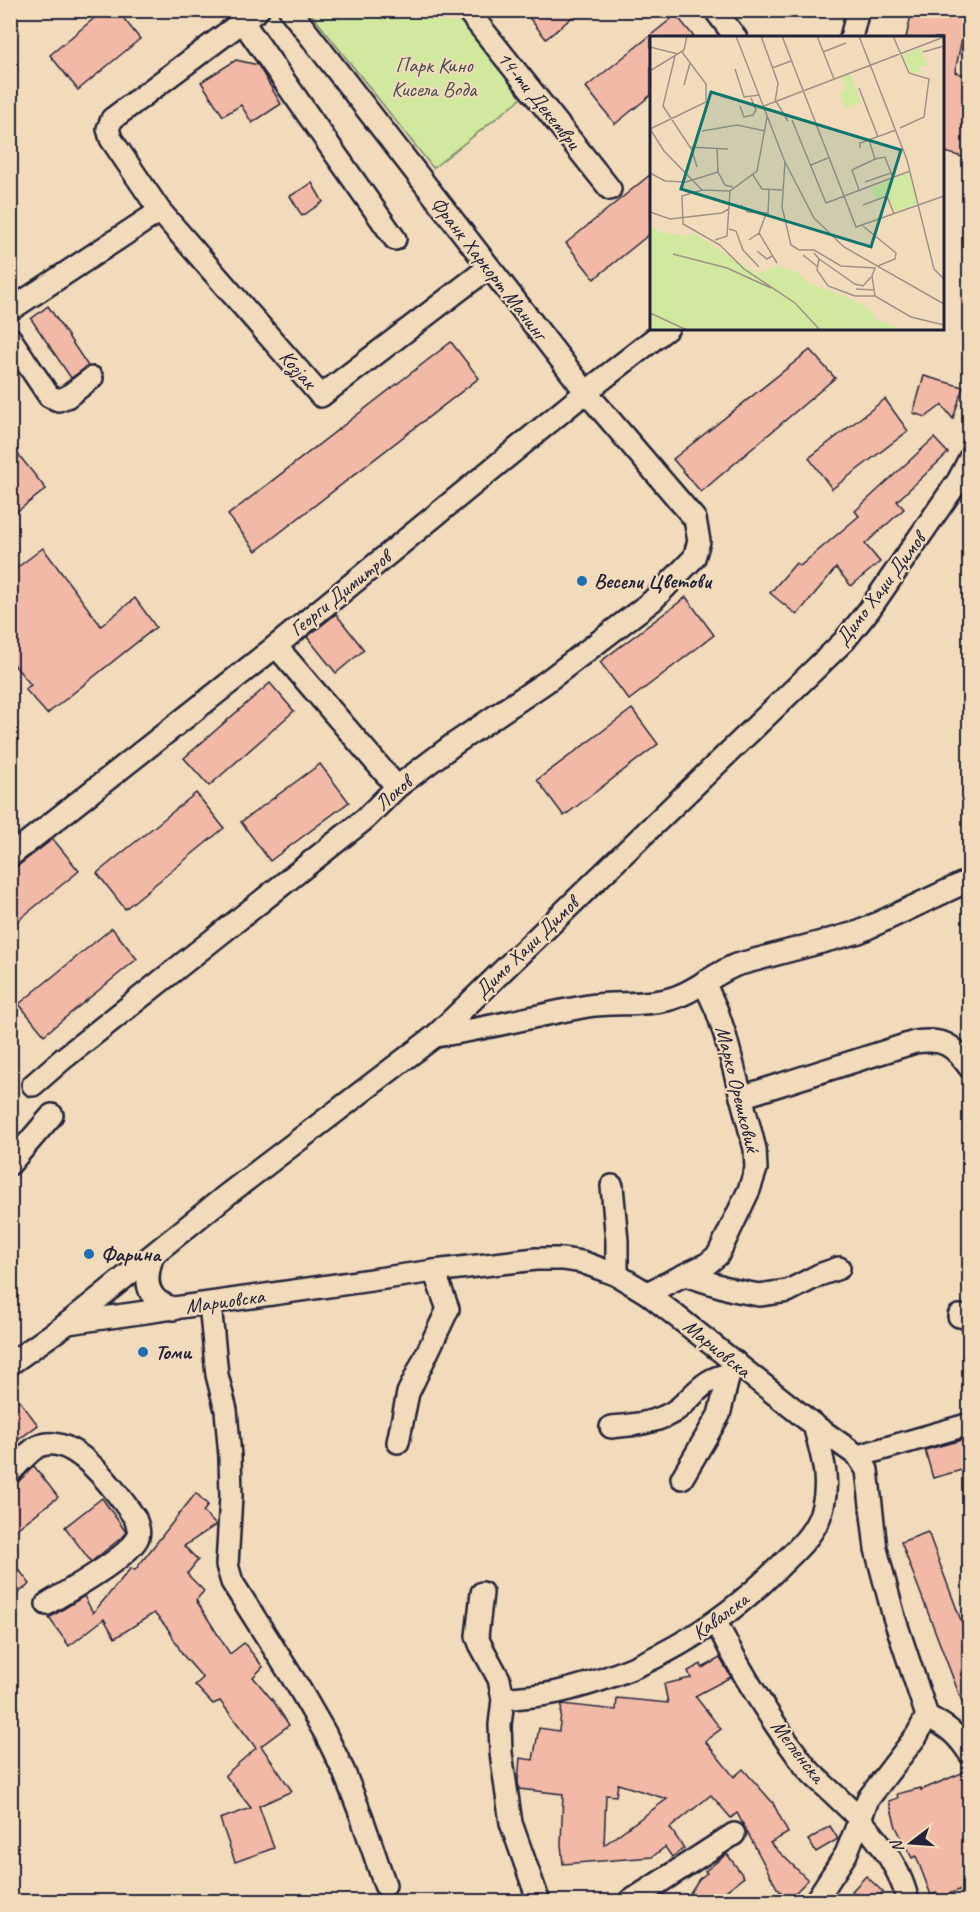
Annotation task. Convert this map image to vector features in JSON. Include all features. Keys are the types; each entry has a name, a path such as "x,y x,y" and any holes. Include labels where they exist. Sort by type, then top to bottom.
{"street":[{"name":"Франк Харкорт Манинг","path":"290,10 586,392 695,519"},
{"name":"14-ти Декември","path":"467,10 610,189"},
{"path":"715,10 734,36"},
{"path":"852,36 858,10"},
{"name":"Козјак","path":"395,239 251,16 112,119 109,124 111,139 160,211 321,396 488,268"},
{"path":"10,310 160,211"},
{"name":"Георги Димитров","path":"10,856 276,646 586,392 665,330"},
{"path":"10,338 49,396 57,400 67,397 92,378"},
{"name":"Димо Хаџи Димов","path":"10,1364 68,1323 237,1187 435,1036 844,641 869,610 958,481 969,458"},
{"name":"Локов","path":"33,1085 364,819 397,787 454,744 546,682 652,601 694,558 699,541 695,519"},
{"path":"276,646 397,787"},
{"path":"435,1036 474,1031 590,1006 622,1005 667,999 686,992 718,972 736,965 859,932 969,880"},
{"name":"Марко Орешковиќ","path":"647,1293 707,1264 718,1255 749,1190 756,1169 755,1149 722,1027 704,982"},
{"path":"741,1097 915,1042 934,1039 953,1048 969,1067"},
{"path":"10,1164 52,1115"},
{"path":"612,1186 617,1240 617,1275"},
{"name":"Мариовска","path":"153,1254 147,1273 149,1286 156,1299 174,1309"},
{"name":"Мариовска","path":"68,1323 434,1271 537,1259 564,1259 592,1265 617,1275 647,1293 732,1368 858,1456"},
{"path":"685,1275 733,1290 759,1295 788,1291 819,1275 840,1268"},
{"path":"398,1442 408,1394 448,1309 434,1271"},
{"path":"210,1304 217,1375 226,1410 230,1457 231,1496 227,1565 232,1582 325,1733 361,1815 385,1885"},
{"path":"610,1427 644,1424 677,1410 698,1388 713,1377 732,1368"},
{"path":"682,1478 719,1415 732,1368"},
{"path":"814,1902 846,1854 868,1799 918,1735 927,1716 894,1617 876,1549 867,1470 858,1456 969,1424"},
{"name":"Кавалска","path":"504,1699 558,1692 636,1667 672,1650 716,1622 766,1580 808,1537 818,1522 824,1506 826,1485 824,1461 814,1425"},
{"path":"10,1472 41,1445 70,1448 103,1477 126,1505 138,1526 139,1535 134,1544 110,1564 47,1604"},
{"path":"482,1593 477,1636 499,1679 504,1699 501,1753 511,1823 539,1902"},
{"name":"Мегленска","path":"716,1622 735,1661 759,1700 806,1768 861,1820 890,1859 905,1885 909,1902"},
{"path":"927,1716 947,1726 958,1737 969,1754"},
{"path":"629,1902 734,1834"}],"green space":[{"name":"Парк Кино Кисела Вода","path":"309,11 457,11 457,15 523,97 433,168"}],"building":[{"path":"104,10 117,10 140,39 78,90 50,55"},
{"path":"523,10 581,10 546,39"},
{"path":"912,10 968,10 955,72 969,77 969,159 944,152 944,36 906,36"},
{"path":"676,15 693,36 650,36 650,96 615,124 586,87"},
{"path":"236,60 258,65 281,104 252,123 241,105 223,116 201,82"},
{"path":"650,175 650,234 594,279 566,243"},
{"path":"312,183 323,202 302,216 290,196"},
{"path":"48,306 88,366 71,378 31,319"},
{"path":"451,342 479,378 256,551 228,515"},
{"path":"810,350 835,378 701,492 673,459"},
{"path":"924,376 963,387 953,419 942,405 926,417 913,413"},
{"path":"885,399 908,431 832,489 809,458"},
{"path":"934,438 948,453 897,501 904,509 865,544 880,562 851,586 836,568 797,615 770,593 796,563 800,566 859,516 855,511"},
{"path":"10,444 46,489 10,517"},
{"path":"43,548 101,626 135,598 156,627 47,714 25,689 31,685 10,660 10,573"},
{"path":"686,597 714,635 629,700 600,662"},
{"path":"336,614 364,650 336,673 307,637"},
{"path":"270,683 294,711 209,786 184,758"},
{"path":"632,709 658,744 564,816 537,780"},
{"path":"320,764 349,802 270,861 241,822"},
{"path":"196,793 224,828 125,909 97,873"},
{"path":"53,839 79,871 10,927 10,872"},
{"path":"112,928 137,959 44,1035 19,1004"},
{"path":"10,1388 38,1425 10,1446"},
{"path":"969,1438 969,1468 933,1478 925,1450"},
{"path":"34,1466 58,1497 10,1534 10,1484 18,1482"},
{"path":"196,1493 208,1505 203,1512 216,1525 184,1546 198,1560 187,1574 204,1591 196,1600 230,1654 244,1643 263,1667 253,1677 289,1725 261,1746 292,1791 259,1806 274,1848 235,1862 220,1819 251,1808 225,1775 256,1748 220,1701 213,1704 195,1685 203,1678 183,1655 168,1629 154,1613 115,1638 104,1619 69,1646 49,1618 84,1596 93,1613 131,1568 135,1570"},
{"path":"102,1498 126,1532 91,1562 65,1527"},
{"path":"928,1532 969,1642 969,1720 901,1542"},
{"path":"10,1558 30,1584 10,1599"},
{"path":"720,1658 731,1677 695,1696 721,1729 705,1741 734,1777 743,1769 773,1803 788,1833 770,1843 808,1880 788,1900 777,1888 737,1813 731,1818 711,1795 670,1828 684,1848 672,1857 665,1847 652,1857 563,1864 561,1844 563,1794 519,1789 520,1758 533,1760 539,1728 559,1731 562,1704 616,1710 617,1698 668,1703 664,1684 691,1678 688,1671 701,1664 702,1668","holes":["618,1784 667,1799 604,1845 606,1795 616,1796"]},
{"path":"964,1772 969,1786 969,1886 939,1898 937,1893 931,1895 916,1856 912,1858 896,1827 889,1801 898,1798 897,1794 921,1788 921,1790"},
{"path":"830,1826 838,1839 816,1852 808,1840"},
{"path":"727,1854 744,1877 711,1902 684,1902 699,1879 707,1873 705,1871"},
{"path":"866,1876 883,1892 874,1902 864,1902 852,1891"}],"place":[{"name":"Весели Цветови","path":"582,581"},
{"name":"Фарина","path":"89,1254"},
{"name":"Томи","path":"143,1352"}]}
